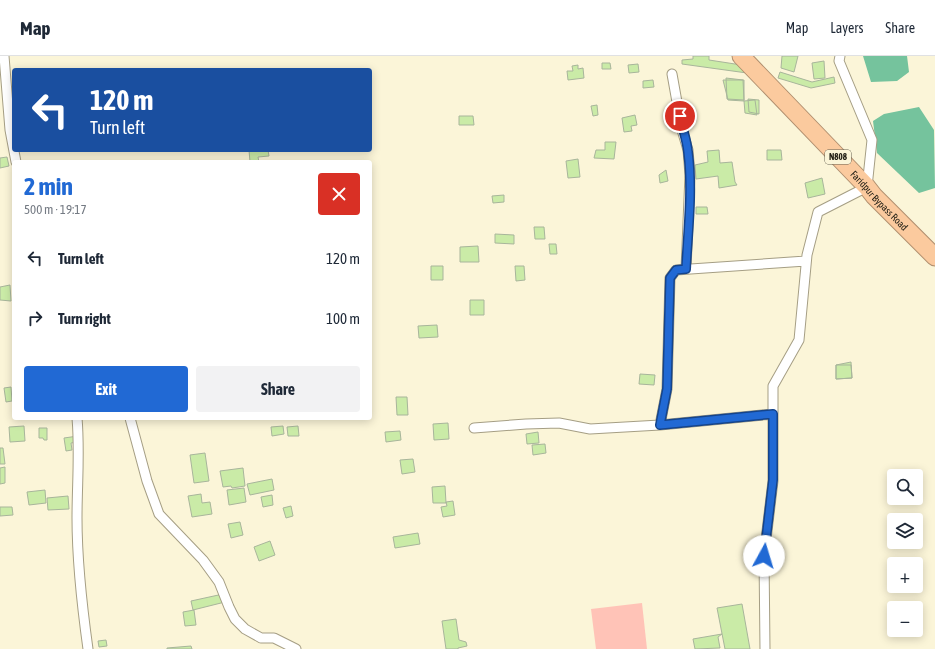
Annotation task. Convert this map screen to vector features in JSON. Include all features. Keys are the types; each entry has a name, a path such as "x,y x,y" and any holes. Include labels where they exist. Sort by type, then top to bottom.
{"highway":[{"name":"Faridpur Bypass Road","path":"740,56 874,196 935,257"}],"street":[{"path":"4,56 12,141"},
{"path":"765,649 764,556 773,480 773,386 799,340 806,261 818,212 867,187 872,140 839,61 840,56"},
{"path":"672,74 682,130 688,150 690,175 686,269"},
{"path":"660,425 667,389 670,278 676,270 806,261"},
{"path":"474,428 559,423 590,429 660,425 773,414"},
{"path":"77,420 79,441 77,519 82,605 88,649"},
{"path":"131,420 147,481 159,514 204,560 219,582 228,607 235,619 245,629 261,638 274,638 296,649"}],"shaded area":[{"path":"863,56 907,56 909,72 897,81 871,82"},
{"path":"919,107 934,130 935,188 919,193 877,153 873,121 884,114"},
{"path":"642,603 647,649 596,649 591,609"}],"building":[{"path":"693,56 709,56 709,60 748,66 747,73 682,64 682,60 693,59"},
{"path":"782,56 798,56 794,72 781,68"},
{"path":"824,61 825,78 814,79 812,63"},
{"path":"602,63 610,63 611,69 602,69"},
{"path":"638,64 639,72 629,73 628,65"},
{"path":"578,65 578,69 583,68 584,78 568,80 567,71 573,71 572,66"},
{"path":"780,72 812,82 834,77 835,83 811,88 778,78"},
{"path":"726,78 743,80 744,100 727,99"},
{"path":"653,80 654,87 643,88 643,81"},
{"path":"723,80 744,80 744,101 728,100"},
{"path":"748,99 759,100 759,114 749,112"},
{"path":"755,100 757,115 745,113 744,101"},
{"path":"597,105 598,115 593,116 591,106"},
{"path":"635,115 637,125 631,126 632,131 624,132 622,118"},
{"path":"459,116 473,116 474,125 459,125"},
{"path":"605,142 616,142 614,159 594,158 596,150 605,150"},
{"path":"719,150 720,163 732,162 735,182 737,185 719,188 718,176 696,179 695,165 708,162 707,151"},
{"path":"767,150 781,150 782,160 767,160"},
{"path":"249,152 268,152 269,156 258,157 259,160 250,160"},
{"path":"7,157 9,166 0,168 0,158"},
{"path":"578,159 580,177 568,178 566,161"},
{"path":"666,170 668,181 660,183 659,175"},
{"path":"822,178 825,194 808,198 805,183"},
{"path":"504,195 504,202 493,203 492,196"},
{"path":"696,207 707,207 708,214 696,214"},
{"path":"534,227 544,227 545,239 535,239"},
{"path":"495,234 514,235 514,244 495,243"},
{"path":"549,244 556,244 557,254 550,254"},
{"path":"478,246 479,262 460,262 460,247"},
{"path":"431,266 443,266 443,280 431,280"},
{"path":"515,266 524,266 525,280 516,281"},
{"path":"10,285 11,301 0,300 0,287"},
{"path":"470,300 484,300 484,315 470,315"},
{"path":"437,325 438,337 419,338 418,326"},
{"path":"851,362 852,378 836,379 836,365"},
{"path":"836,365 851,365 852,378 836,379"},
{"path":"640,374 655,375 654,385 639,384"},
{"path":"11,387 12,401 6,402 4,388"},
{"path":"396,397 407,397 408,415 397,415"},
{"path":"448,423 449,439 434,440 433,424"},
{"path":"24,426 25,441 10,442 9,427"},
{"path":"283,426 284,434 272,436 271,427"},
{"path":"298,426 299,436 288,436 287,427"},
{"path":"39,428 47,428 47,440 39,438"},
{"path":"400,431 401,440 386,442 385,432"},
{"path":"538,432 539,443 527,444 526,434"},
{"path":"78,436 78,442 71,443 72,450 66,451 64,438"},
{"path":"545,444 546,453 533,455 532,445"},
{"path":"0,448 3,448 5,464 0,464"},
{"path":"205,453 209,481 194,483 190,455"},
{"path":"413,459 415,472 402,474 400,460"},
{"path":"5,467 5,483 0,484 0,468"},
{"path":"243,468 245,486 232,488 231,486 223,487 220,471"},
{"path":"272,479 274,490 250,495 247,484"},
{"path":"445,486 446,503 433,503 432,487"},
{"path":"244,488 246,502 229,505 227,490"},
{"path":"45,490 46,503 29,505 27,492"},
{"path":"201,494 202,503 210,502 212,514 192,517 188,496"},
{"path":"272,495 273,505 263,507 261,497"},
{"path":"68,496 69,509 48,510 47,498"},
{"path":"453,501 455,515 443,517 441,507 447,506 446,502"},
{"path":"291,506 293,516 286,518 283,508"},
{"path":"0,507 12,507 13,515 0,516"},
{"path":"240,522 243,535 231,538 228,524"},
{"path":"418,533 420,544 395,548 393,537"},
{"path":"270,541 275,555 259,561 254,547"},
{"path":"223,594 225,602 193,610 191,601"},
{"path":"742,604 750,649 725,649 717,608"},
{"path":"194,610 196,625 185,626 183,612"},
{"path":"456,619 459,640 466,642 467,646 458,649 446,649 442,621"},
{"path":"722,634 718,637 720,648 695,649 693,639"},
{"path":"106,640 107,646 99,647 98,641"},
{"path":"191,646 192,649 167,649 167,648"}],"route":[{"path":"680,116 682,130 688,150 690,175 686,269 676,270 672,273 670,278 667,389 660,425 773,414 773,480 764,556"}]}
